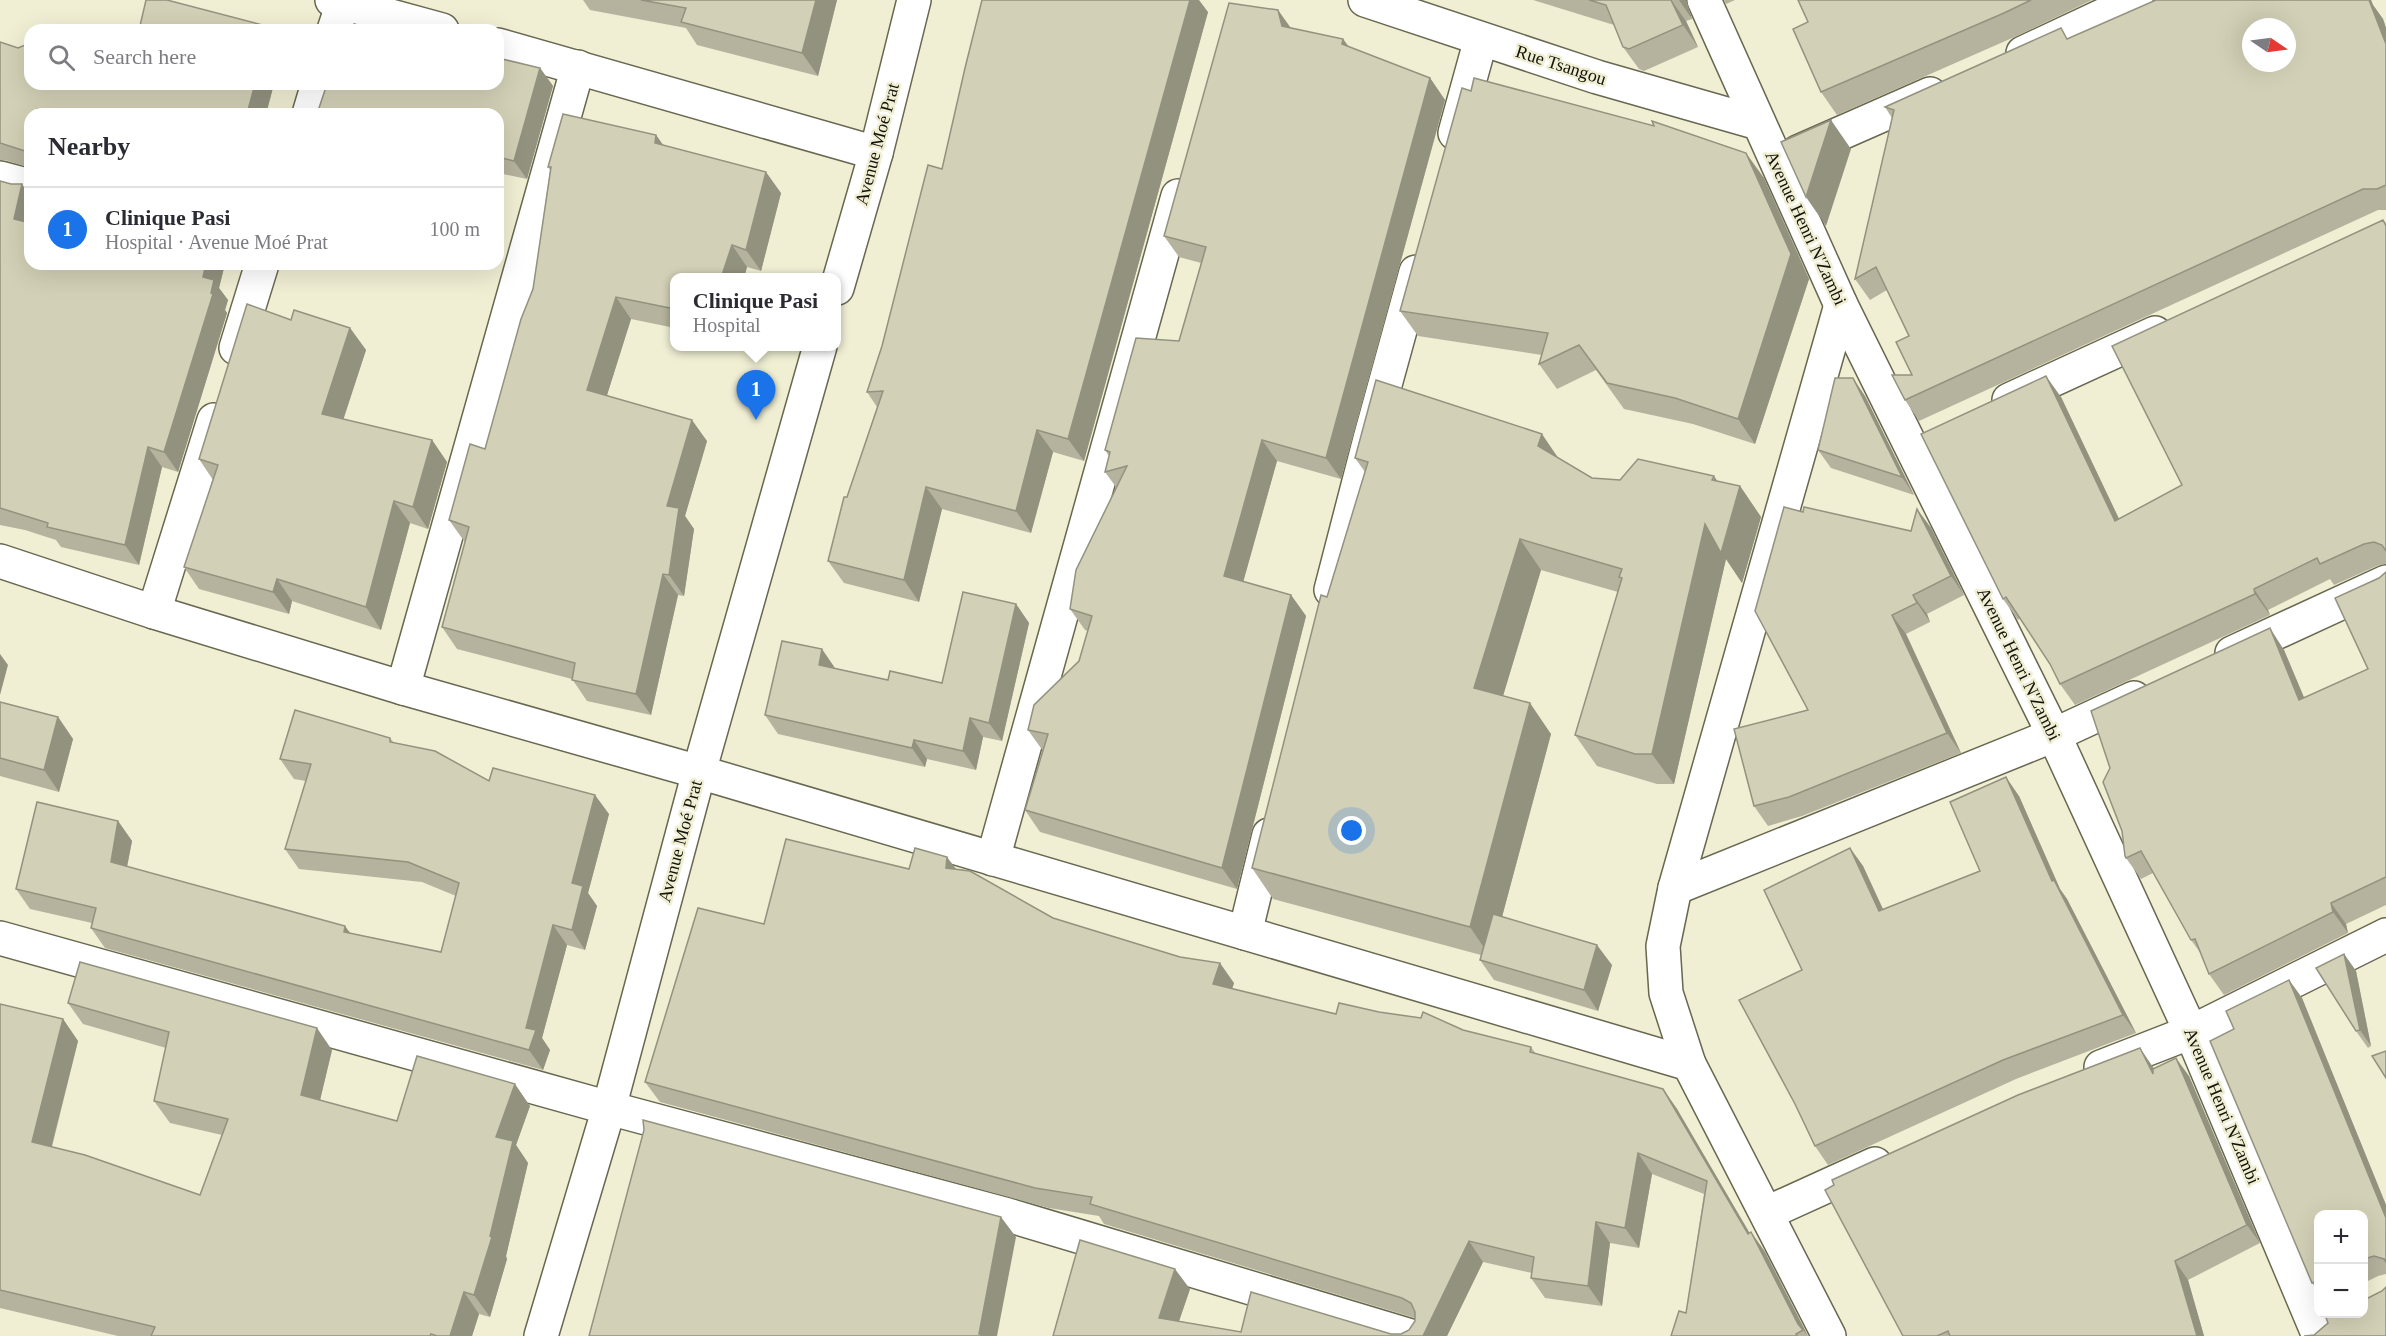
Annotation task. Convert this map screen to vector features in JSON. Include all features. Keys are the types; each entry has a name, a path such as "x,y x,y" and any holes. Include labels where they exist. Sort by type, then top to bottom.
{"street":[{"name":"Avenue Moé Prat","path":"841,274 876,153 914,0"},
{"name":"Rue Tsangou","path":"1365,0 1597,77 1758,123"},
{"name":"Avenue Henri N'Zambi","path":"1704,0 1841,305 1922,440 2054,735 2191,1032 2317,1328"},
{"path":"1994,66 2136,0"},
{"path":"336,11 409,24"},
{"path":"1446,165 1481,39"},
{"path":"504,47 876,153"},
{"path":"402,688 578,67"},
{"path":"1775,162 1961,80"},
{"path":"311,108 316,90"},
{"path":"993,859 1185,169"},
{"path":"0,178 24,184"},
{"path":"1323,623 1370,439 1424,245"},
{"path":"154,612 260,270"},
{"path":"1829,1336 1689,1064 1666,993 1663,946 1675,888 1740,653 1841,305"},
{"path":"1986,411 2179,322"},
{"name":"Avenue Moé Prat","path":"542,1336 609,1108 699,772 819,351"},
{"path":"0,561 154,612 402,688 699,772 1689,1064"},
{"path":"2204,666 2386,582"},
{"path":"1675,888 2054,735 2161,686"},
{"path":"1245,933 1277,807"},
{"path":"2069,1079 2191,1032 2386,935"},
{"path":"0,939 609,1108 1008,1215 1411,1336"},
{"path":"1767,1213 1907,1150"}],"building":[{"path":"146,0 167,0 259,24 140,24"},
{"path":"641,0 816,0 802,53 681,22 686,8"},
{"path":"982,0 1190,0 1068,439 1037,430 1016,511 926,487 904,580 828,561 844,497 847,497 883,391 867,392 882,346 928,165 942,169"},
{"path":"1589,0 1671,0 1683,25 1629,49 1623,47 1606,5"},
{"path":"1798,0 2031,0 1821,92 1793,29 1808,22"},
{"path":"2156,0 2369,0 2386,44 2386,185 2377,189 2363,189 1905,400 1892,375 1912,375 1896,342 1909,336 1876,267 1855,279 1894,110 1885,107 2061,28 2067,39"},
{"path":"1229,3 1278,10 1282,26 1343,39 1342,44 1430,78 1326,458 1262,440 1224,576 1291,595 1222,868 1025,810 1048,734 1028,730 1034,705 1079,661 1092,616 1070,609 1076,570 1127,466 1105,472 1110,452 1105,450 1136,338 1179,341 1206,247 1164,236"},
{"path":"0,42 18,48 24,46 24,90 253,90 249,108 24,108 24,151 0,143"},
{"path":"504,59 540,68 514,161 504,158 504,108 319,108 325,90 504,90"},
{"path":"1474,78 1654,126 1652,121 1746,153 1791,254 1738,419 1675,398 1607,383 1579,345 1539,364 1548,333 1400,311 1462,88 1471,91"},
{"path":"563,114 656,135 655,143 766,172 746,250 732,245 723,273 670,273 670,308 616,297 587,390 692,420 667,506 679,508 669,575 663,574 636,694 572,680 575,663 442,627 469,527 449,520 470,444 485,449 521,319 533,289 551,167 548,167"},
{"path":"1831,120 1806,197 1781,142"},
{"path":"0,181 22,184 14,219 24,222 24,270 205,270 203,277 214,280 211,293 213,294 164,452 148,447 125,545 47,527 48,523 0,508"},
{"path":"2383,220 2386,226 2386,551 2382,545 2374,542 2364,544 2320,564 2317,558 2254,589 2255,594 2060,684 2050,664 2006,597 2003,599 1921,434 2046,376 2115,521 2182,485 2112,346"},
{"path":"247,304 291,320 294,310 350,328 322,414 432,440 413,507 394,501 366,607 277,579 273,592 184,567 218,465 199,459"},
{"path":"1835,378 1853,378 1902,477 1818,450"},
{"path":"1376,380 1542,434 1538,446 1592,478 1620,480 1638,459 1714,476 1712,480 1740,486 1721,553 1705,524 1652,754 1635,754 1575,735 1622,578 1619,577 1622,569 1520,539 1474,688 1530,703 1470,927 1252,868 1321,595 1327,597 1368,462 1355,458"},
{"path":"1784,507 1803,512 1804,507 1911,531 1917,509 1951,576 1913,595 1917,603 1892,615 1947,733 1789,797 1754,806 1734,729 1808,710 1755,611"},
{"path":"2386,572 2386,877 2331,903 2333,912 2209,974 2195,939 2191,940 2141,851 2126,858 2125,856 2122,831 2103,782 2110,768 2091,711 2270,628 2299,700 2368,669 2335,598 2379,578"},
{"path":"963,592 1016,604 989,723 970,718 963,751 914,740 912,748 765,715 782,641 822,649 819,665 888,680 890,671 942,683"},
{"path":"0,702 58,717 44,770 0,758"},
{"path":"295,710 390,738 390,742 435,751 489,781 493,768 595,795 572,883 583,886 572,930 553,925 526,1028 536,1030 529,1050 91,928 96,908 16,889 37,802 118,821 111,862 345,926 344,932 441,952 459,883 408,862 285,849 311,764 280,759"},
{"path":"2006,777 2052,881 2054,880 2123,1015 2003,1060 1815,1146 1739,1000 1802,970 1764,890 1850,848 1879,911 1980,871 1950,802"},
{"path":"786,839 909,869 915,848 947,857 946,868 970,871 1053,918 1180,957 1220,963 1213,984 1336,1014 1339,1003 1421,1018 1423,1012 1463,1030 1531,1047 1530,1052 1663,1089 1748,1234 1751,1232 1803,1330 1796,1334 1797,1336 1671,1336 1679,1311 1686,1313 1707,1181 1638,1153 1625,1228 1596,1222 1588,1286 1531,1278 1534,1257 1469,1241 1423,1336 1053,1336 1080,1240 1175,1269 1159,1318 1241,1332 1251,1292 1391,1334 1401,1334 1409,1330 1415,1321 1415,1312 1411,1303 1402,1298 1090,1204 1092,1197 1035,1188 645,1082 698,908 764,924"},
{"path":"1493,914 1597,945 1584,990 1480,960"},
{"path":"2344,954 2360,1030 2356,1031 2316,968"},
{"path":"80,962 317,1028 301,1095 397,1121 417,1056 515,1084 496,1137 513,1141 490,1236 492,1237 474,1295 464,1292 450,1336 431,1334 430,1336 151,1336 155,1327 0,1290 0,1004 63,1019 32,1142 85,1155 200,1195 228,1119 154,1101 169,1032 68,1003"},
{"path":"2289,980 2386,1218 2386,1262 2374,1256 2368,1258 2368,1210 2314,1210 2314,1282 2312,1283 2210,1041 2234,1029 2226,1011"},
{"path":"2140,1048 2153,1074 2153,1069 2176,1058 2247,1225 2175,1261 2197,1336 1950,1336 1948,1331 1937,1336 1903,1336 1825,1190 1834,1185 1832,1180 2018,1095"},
{"path":"2386,1051 2386,1078 2372,1056"},
{"path":"643,1120 1001,1217 979,1334 987,1336 589,1336 644,1130"},
{"path":"2386,1287 2386,1336 2304,1336 2314,1335 2328,1323 2326,1318 2368,1318 2368,1298"}],"place":[{"name":"Clinique Pasi","path":"756,420"}]}
